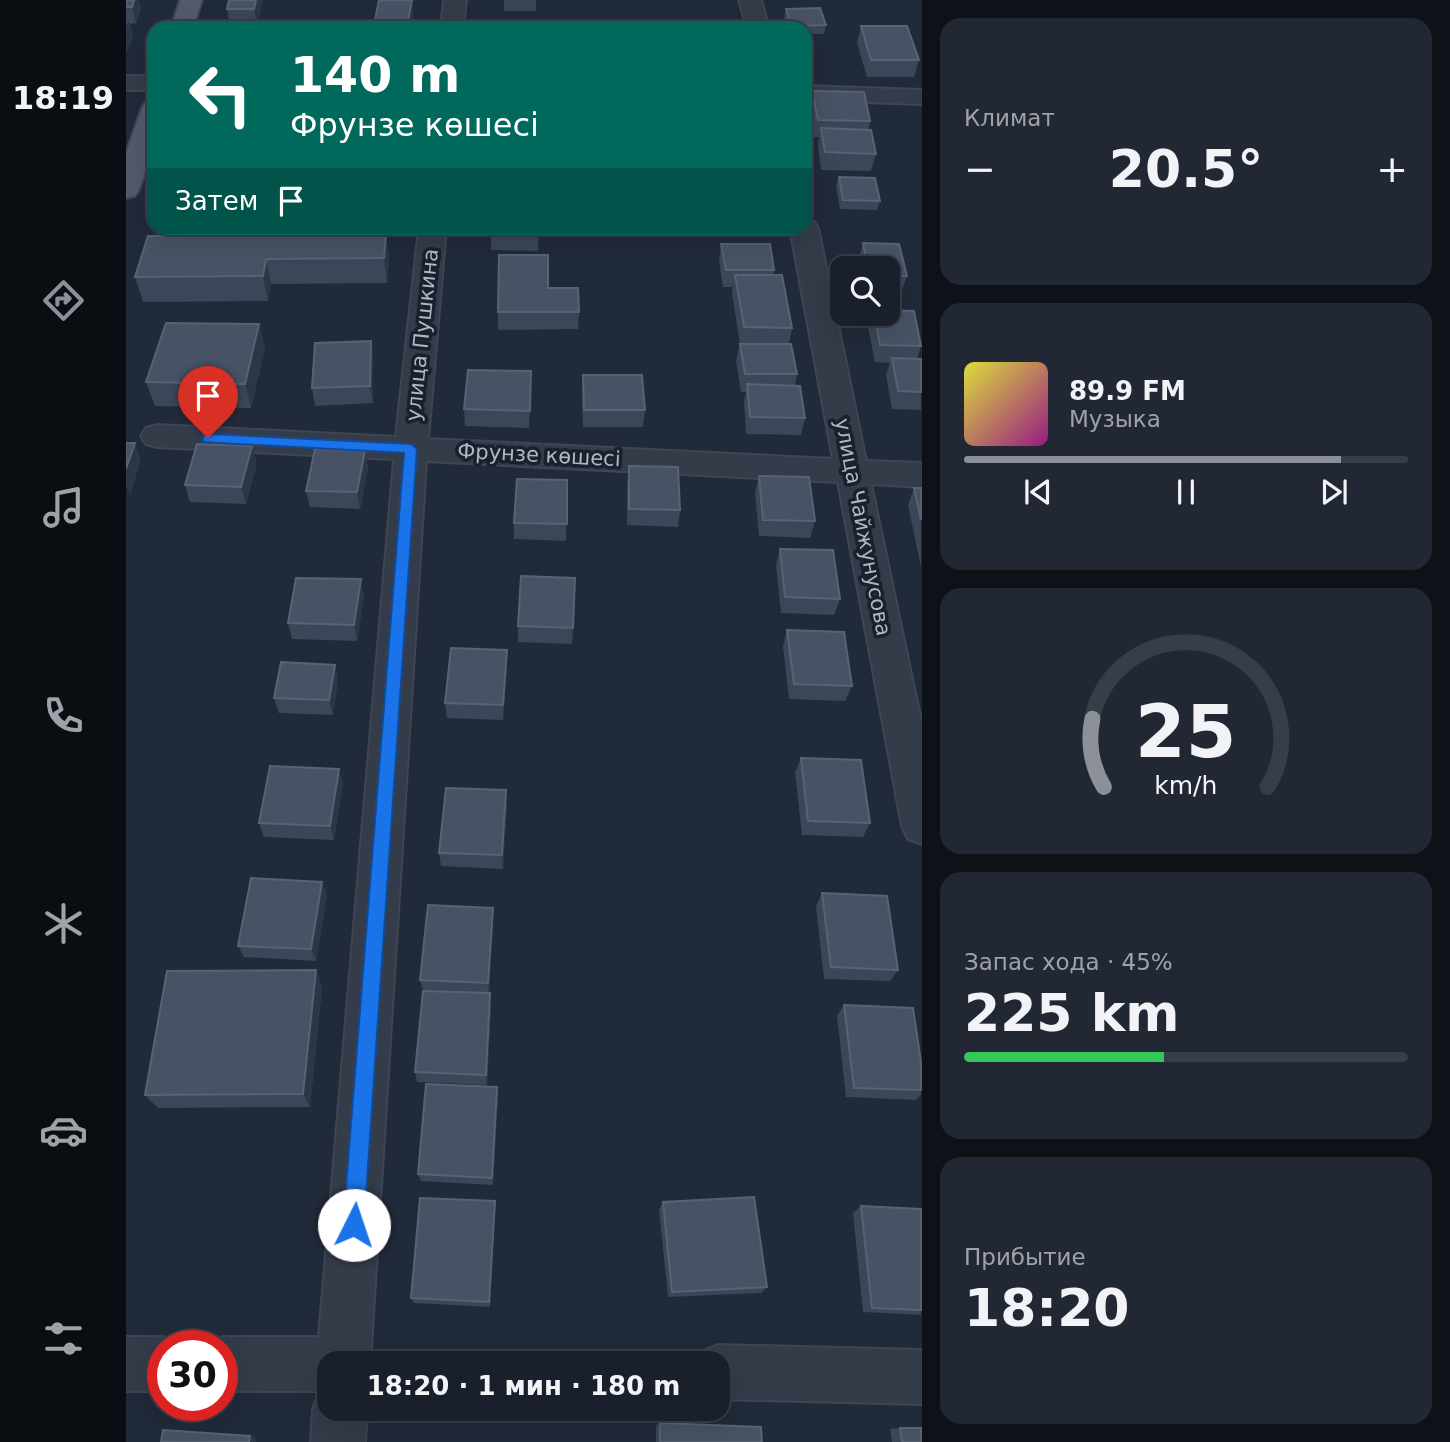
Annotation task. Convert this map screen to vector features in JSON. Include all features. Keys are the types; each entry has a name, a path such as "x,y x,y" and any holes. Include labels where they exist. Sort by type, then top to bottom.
{"main road":[{"path":"184,21 191,0"},
{"path":"126,190 147,128"}],"street":[{"path":"453,21 455,0"},
{"path":"750,0 756,21"},
{"path":"126,83 147,83"},
{"path":"812,93 922,97"},
{"name":"улица Пушкина","path":"344,1351 411,449 432,235"},
{"name":"улица Чайжунусова","path":"805,235 922,826"},
{"name":"Фрунзе көшесі","path":"157,436 922,475"},
{"path":"126,1364 147,1364"},
{"path":"238,1364 317,1364"},
{"path":"730,1373 922,1377"},
{"path":"338,1442 339,1421"}],"building":[{"path":"126,0 134,0 132,7 126,7"},
{"path":"229,0 256,0 254,9 227,9"},
{"path":"379,0 412,0 408,20 375,20"},
{"path":"820,8 826,25 812,25 812,21 790,21 786,9"},
{"path":"861,26 907,26 919,60 871,60"},
{"path":"812,91 864,92 870,121 818,120"},
{"path":"821,128 871,130 876,154 825,152"},
{"path":"839,177 875,178 880,201 843,200"},
{"path":"386,235 384,258 266,259 263,276 135,277 148,236"},
{"path":"863,243 899,244 907,276 900,276 900,256 866,256"},
{"path":"721,244 770,244 774,270 726,270"},
{"path":"499,255 548,255 548,288 578,288 579,312 498,312"},
{"path":"735,275 782,275 792,328 744,327"},
{"path":"900,310 914,311 921,346 880,345 876,326 900,326"},
{"path":"166,323 259,324 245,384 146,382"},
{"path":"371,341 370,386 312,388 315,343"},
{"path":"740,344 791,344 797,374 745,374"},
{"path":"892,358 921,359 921,392 898,391"},
{"path":"468,370 531,371 530,411 464,409"},
{"path":"583,375 642,375 645,410 584,410"},
{"path":"747,384 800,386 805,418 750,417"},
{"path":"126,443 135,443 126,469"},
{"path":"197,444 252,446 241,487 185,485"},
{"path":"315,449 365,451 357,492 306,491"},
{"path":"629,466 678,467 680,510 629,509"},
{"path":"759,476 809,477 815,521 763,520"},
{"path":"517,479 567,480 567,524 514,523"},
{"path":"914,488 921,488 921,520"},
{"path":"780,549 833,550 840,599 785,597"},
{"path":"521,576 575,578 573,628 518,626"},
{"path":"296,578 361,579 354,625 288,623"},
{"path":"787,630 844,632 852,686 794,684"},
{"path":"451,648 507,650 503,705 445,703"},
{"path":"281,662 335,665 329,700 274,698"},
{"path":"801,758 861,760 870,823 808,821"},
{"path":"270,766 339,769 330,826 259,823"},
{"path":"446,788 506,790 502,855 439,853"},
{"path":"251,878 322,882 311,949 238,946"},
{"path":"822,893 887,896 898,970 831,967"},
{"path":"428,905 493,908 488,983 420,980"},
{"path":"316,970 303,1094 145,1095 167,971"},
{"path":"423,991 490,993 486,1075 415,1072"},
{"path":"844,1005 913,1008 921,1062 921,1090 854,1088"},
{"path":"426,1084 497,1087 492,1178 418,1174"},
{"path":"754,1197 767,1287 672,1292 663,1202"},
{"path":"420,1198 495,1201 489,1302 411,1298"},
{"path":"861,1206 921,1209 921,1310 872,1308"},
{"path":"660,1423 761,1427 762,1442 660,1442"},
{"path":"900,1428 921,1428 921,1442 902,1442"},
{"path":"163,1430 250,1436 249,1442 161,1442"}],"route":[{"path":"208,438 411,449 354,1225"}]}
